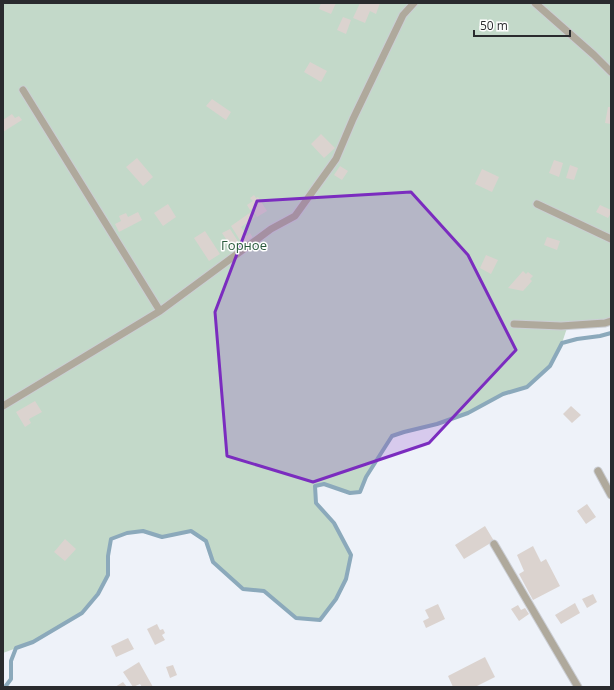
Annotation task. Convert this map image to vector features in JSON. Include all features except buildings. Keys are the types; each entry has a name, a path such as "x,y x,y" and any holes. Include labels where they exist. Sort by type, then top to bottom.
{"lane":[{"path":"3,406 160,311 271,229 295,216 336,159 353,119 403,15 414,3"},
{"path":"535,3 611,72"},
{"path":"23,90 160,311"},
{"path":"537,204 611,239"},
{"path":"514,324 561,326 605,323 611,321"},
{"path":"598,472 611,494"},
{"path":"494,544 578,687"}],"highlighted area":[{"path":"411,192 468,255 516,350 429,443 313,482 227,456 215,312 257,201"}],"green space":[{"name":"Горное","path":"3,3 611,3 611,321 568,325 562,343 550,366 527,387 503,394 468,413 437,424 392,436 366,477 360,492 350,493 324,484 315,486 316,503 334,523 351,555 346,579 336,599 320,620 296,618 264,591 243,589 213,562 206,541 191,531 162,537 143,531 127,533 111,539 108,556 108,575 98,594 82,613 33,642 3,653"}],"waterway":[{"path":"5,687 11,679 11,661 16,648 33,642 82,613 98,594 108,575 108,556 111,539 127,533 143,531 162,537 191,531 206,541 213,562 243,589 264,591 296,618 320,620 336,599 346,579 351,555 334,523 316,503 315,486 324,484 350,493 360,492 366,477 392,436 437,424 468,413 503,394 527,387 550,366 562,343 611,333"}]}
